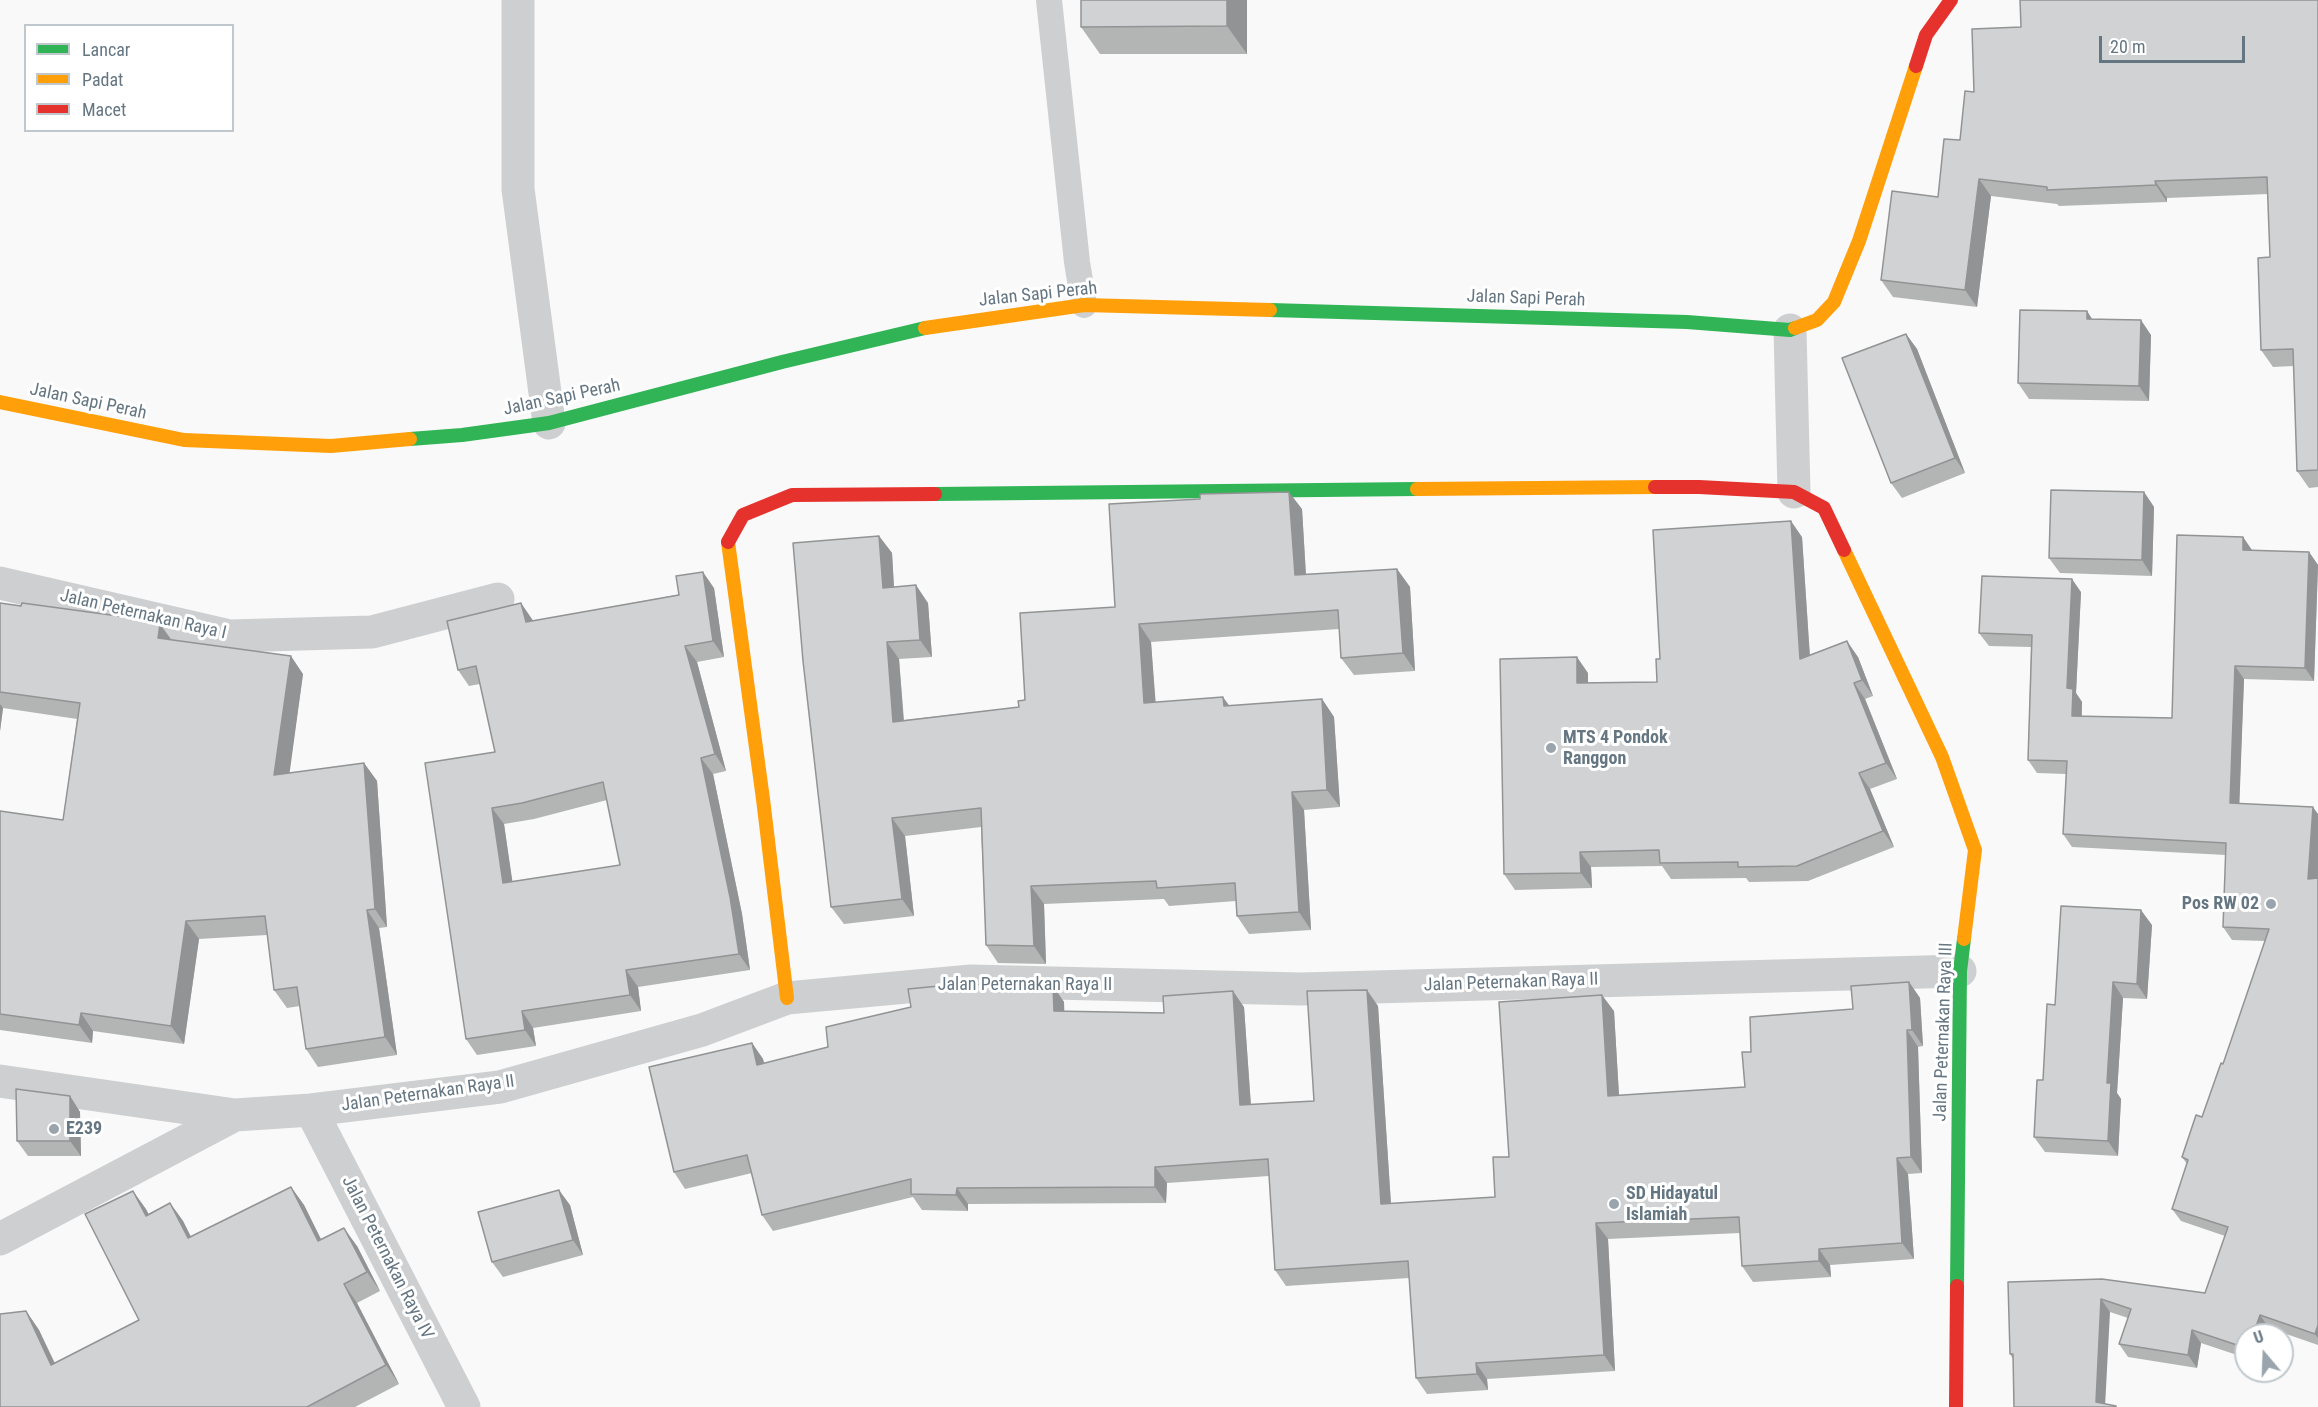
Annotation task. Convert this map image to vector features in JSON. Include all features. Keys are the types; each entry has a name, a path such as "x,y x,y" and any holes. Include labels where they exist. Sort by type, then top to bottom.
{"street":[{"path":"518,0 518,189 549,423"},
{"name":"Jalan Sapi Perah","path":"0,402 184,440 331,446 462,435 549,423 782,362 944,324 1084,305 1687,322 1790,330 1817,321 1834,302 1859,242 1926,35 1952,0"},
{"path":"787,998 763,799 727,543 742,515 792,495 1699,486 1794,492 1790,330"},
{"name":"Jalan Peternakan Raya III","path":"1794,492 1824,508 1942,757 1975,850 1960,971 1956,1407"},
{"name":"Jalan Peternakan Raya I","path":"0,583 230,636 372,632 498,599"},
{"name":"Jalan Peternakan Raya II","path":"0,1081 235,1115 311,1110 500,1087 702,1030 787,998 971,981 1300,989 1960,971"},
{"name":"Jalan Peternakan Raya IV","path":"311,1110 464,1407"},
{"path":"0,1239 235,1115"}],"lane":[{"path":"1049,0 1077,262 1084,305"}],"building":[{"path":"1081,0 1227,0 1227,26 1081,27"},
{"path":"2020,0 2318,0 2318,470 2297,471 2293,349 2261,350 2258,258 2270,257 2267,177 2155,181 2156,185 2047,190 2047,187 1979,179 1965,290 1881,280 1892,191 1938,197 1944,139 1960,140 1965,91 1974,92 1972,29 2021,27"},
{"path":"2020,310 2087,311 2087,319 2141,320 2139,386 2018,383"},
{"path":"1906,334 1955,458 1891,483 1842,358"},
{"path":"2051,490 2144,492 2142,560 2049,558"},
{"path":"1289,492 1295,575 1397,569 1403,653 1341,658 1338,610 1139,624 1144,703 1223,697 1224,706 1322,699 1327,790 1292,792 1299,912 1237,916 1235,883 1157,888 1156,881 1031,886 1034,946 986,945 981,808 892,818 902,899 831,907 803,661 793,543 879,536 883,588 916,585 920,640 887,642 893,722 1019,707 1018,701 1025,700 1020,613 1115,607 1109,504 1200,499 1200,494"},
{"path":"1791,521 1800,659 1847,641 1862,680 1854,683 1886,763 1859,773 1883,831 1797,866 1738,867 1738,862 1660,863 1659,850 1580,852 1581,873 1504,874 1500,659 1577,657 1577,683 1657,682 1656,659 1660,659 1653,530"},
{"path":"2177,535 2243,537 2243,550 2309,552 2305,668 2235,666 2230,803 2313,807 2308,879 2318,878 2318,1325 2315,1334 2294,1327 2294,1323 2283,1323 2260,1315 2257,1323 2234,1323 2234,1344 2192,1330 2188,1355 2119,1344 2131,1309 2101,1299 2096,1402 2116,1407 2014,1407 2008,1282 2102,1279 2205,1293 2228,1227 2172,1209 2188,1160 2182,1157 2196,1115 2202,1117 2221,1063 2223,1064 2269,929 2223,927 2226,843 2063,834 2067,761 2028,760 2032,635 1979,633 1982,576 2072,579 2067,688 2073,689 2072,716 2172,718"},
{"path":"703,572 713,641 685,646 715,754 701,758 730,897 739,954 626,970 630,995 522,1011 525,1030 466,1039 425,763 495,752 476,666 458,670 447,621 521,603 526,622 679,595 676,576","holes":["603,782 620,865 503,883 492,808 522,803"]},
{"path":"0,603 21,606 22,603 133,618 160,624 158,638 291,656 274,775 364,763 375,909 367,910 385,1037 306,1049 297,987 274,990 265,916 186,921 171,1026 81,1013 79,1025 0,1014 0,811 63,820 80,703 0,692"},
{"path":"2061,906 2141,910 2137,984 2113,982 2107,1083 2111,1083 2108,1141 2034,1137 2037,1080 2043,1080 2047,1004 2055,1005"},
{"path":"1909,982 1912,1030 1907,1030 1911,1157 1897,1158 1902,1243 1819,1249 1819,1261 1742,1266 1739,1217 1596,1223 1604,1355 1476,1363 1477,1374 1416,1378 1408,1261 1275,1270 1268,1159 1155,1167 1155,1187 957,1188 956,1195 911,1194 911,1179 762,1215 747,1155 674,1172 649,1067 752,1043 757,1065 828,1047 826,1027 911,1007 908,989 960,984 1053,986 1054,1011 1164,1013 1163,996 1233,991 1240,1105 1314,1101 1307,991 1367,990 1381,1204 1495,1197 1493,1157 1509,1157 1499,1002 1602,995 1608,1096 1745,1087 1742,1052 1751,1052 1750,1017 1853,1009 1851,986"},
{"path":"16,1089 70,1096 70,1141 17,1141"},
{"path":"291,1187 318,1241 344,1228 367,1272 344,1284 386,1365 307,1407 0,1407 0,1314 26,1311 51,1365 139,1320 85,1214 133,1191 146,1216 170,1203 188,1238"},
{"path":"559,1190 573,1240 492,1262 478,1212"}],"traffic: fast":[{"path":"1270,310 1687,322 1790,330 1795,328"},
{"path":"410,439 462,435 549,423 782,362 925,328"},
{"path":"935,494 1417,489"},
{"path":"1957,1286 1960,971 1964,939"}],"traffic: slow":[{"path":"1795,328 1817,320 1834,302 1859,241 1916,66"},
{"path":"925,328 1084,305 1270,310"},
{"path":"0,402 184,440 331,446 410,439"},
{"path":"1417,489 1655,487"},
{"path":"728,542 787,998"},
{"path":"1844,550 1942,757 1975,850 1964,939"}],"traffic: jam":[{"path":"1916,66 1926,35 1951,0"},
{"path":"1655,487 1794,492 1824,508 1844,550"},
{"path":"728,542 743,515 792,495 935,494"},
{"path":"1956,1407 1957,1286"}],"place":[{"name":"MTS 4 Pondok Ranggon","path":"1551,748"},
{"name":"Pos RW 02","path":"2271,904"},
{"name":"E239","path":"54,1129"},
{"name":"SD Hidayatul Islamiah","path":"1614,1204"}]}
